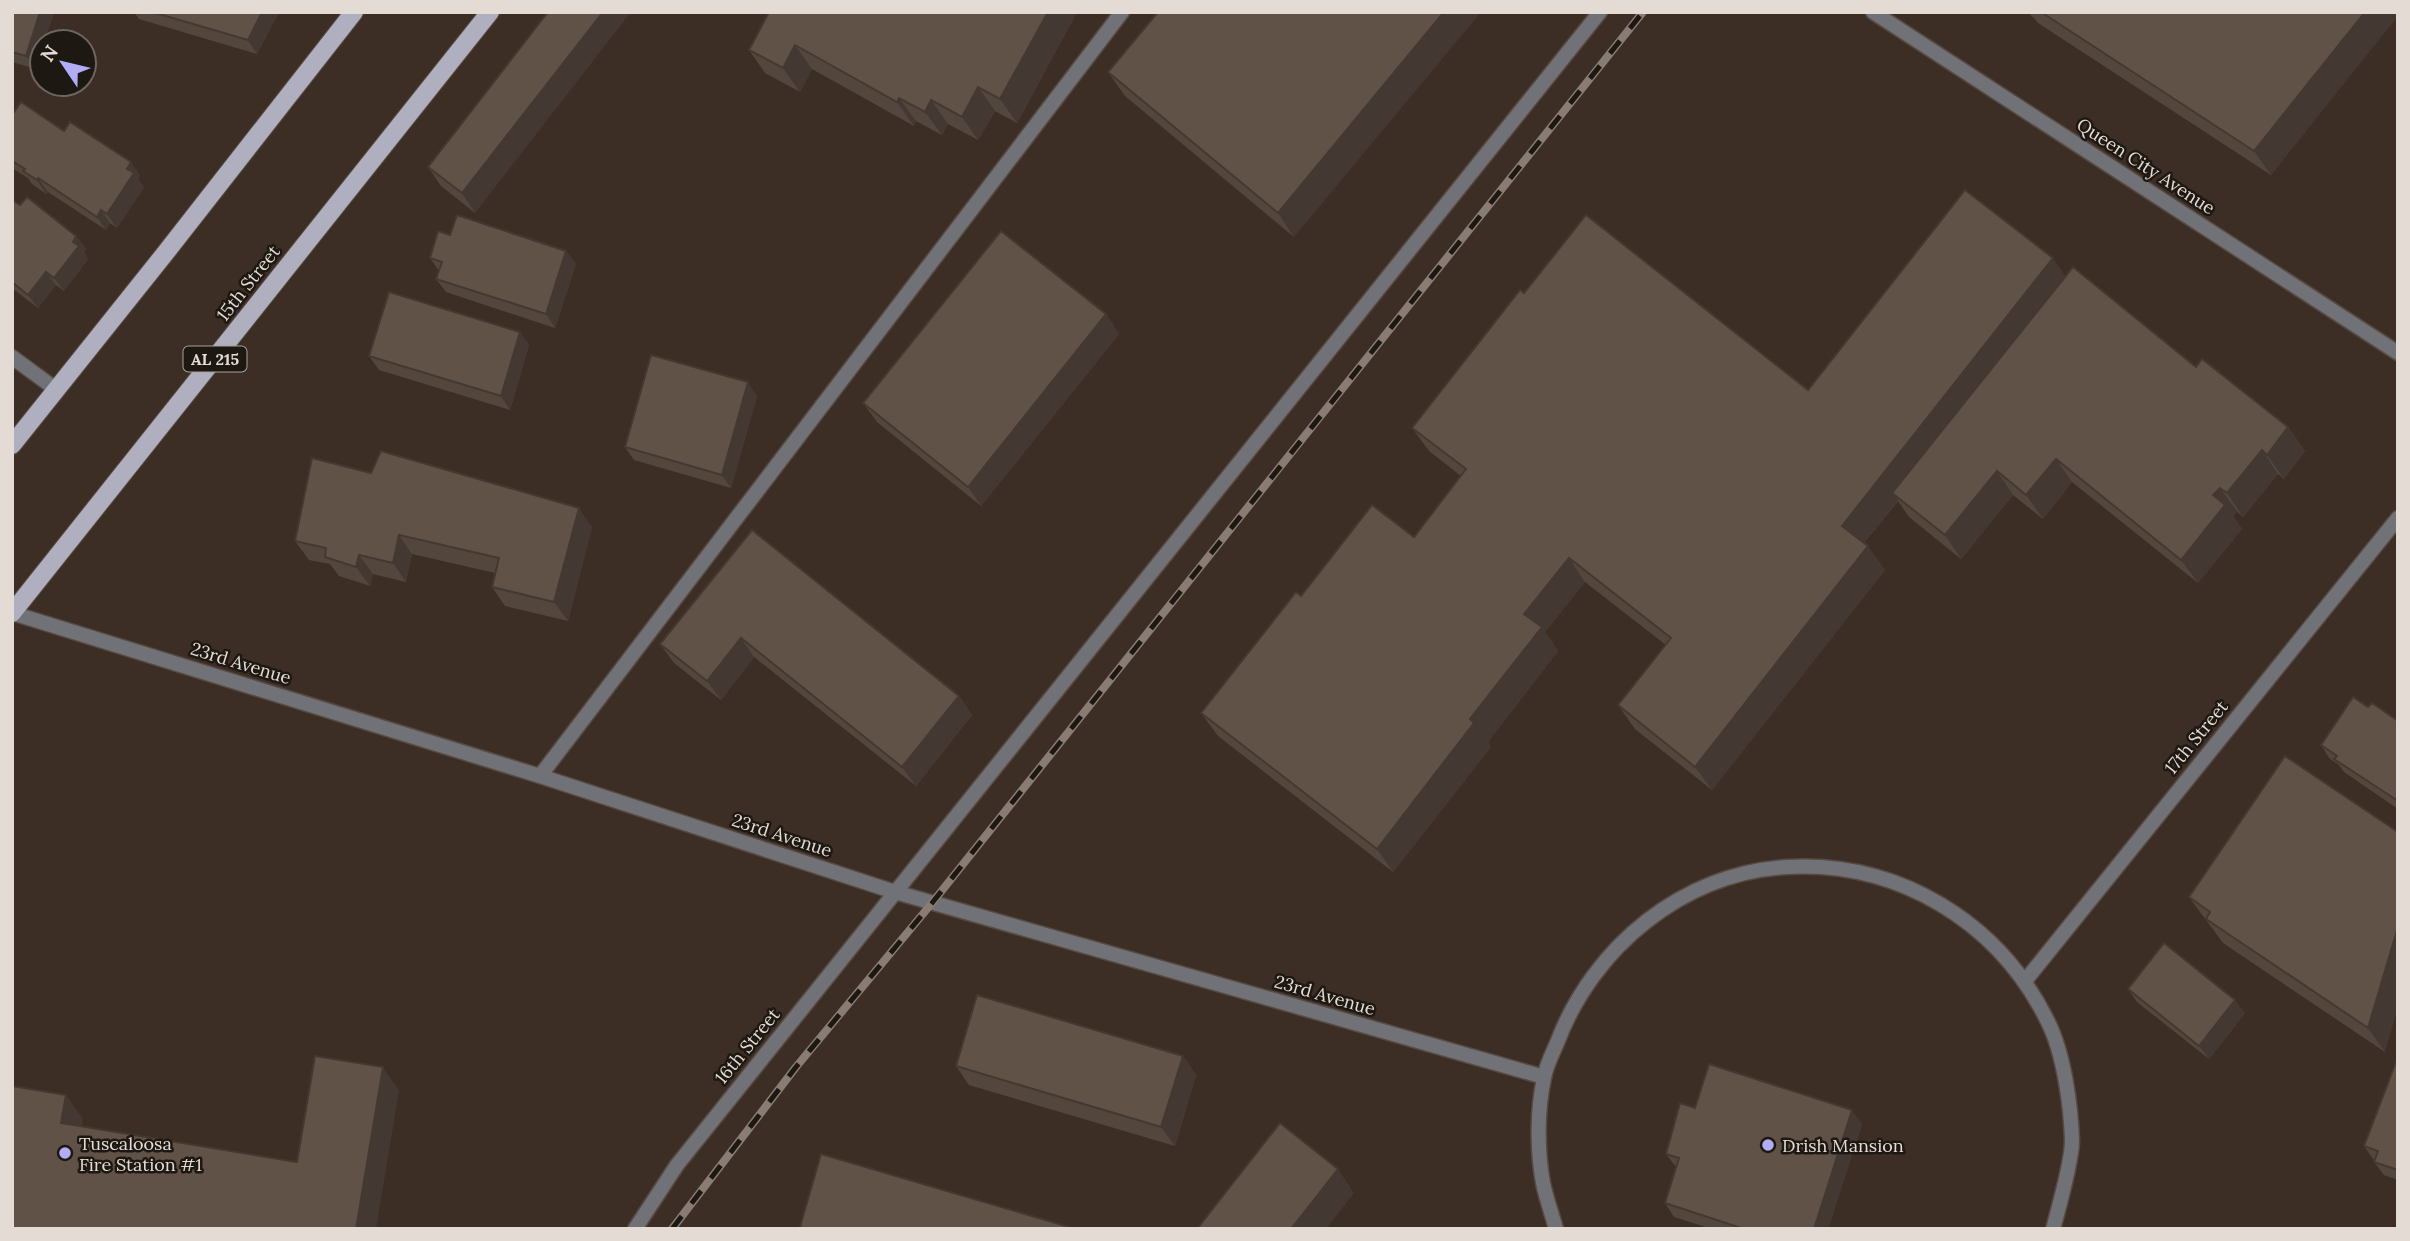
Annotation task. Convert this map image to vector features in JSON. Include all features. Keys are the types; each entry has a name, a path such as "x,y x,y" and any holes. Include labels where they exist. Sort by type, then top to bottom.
{"main road":[{"path":"12,445 354,12"},
{"name":"15th Street","path":"12,613 490,12"}],"street":[{"path":"540,776 1122,12"},
{"name":"16th Street","path":"635,1229 677,1165 1600,12"},
{"name":"Queen City Avenue","path":"1873,12 2398,352"},
{"path":"12,358 57,390"},
{"name":"17th Street","path":"2025,981 2398,518"},
{"name":"23rd Avenue","path":"12,613 540,776 895,892 1544,1077"},
{"path":"1556,1229 1543,1183 1539,1124 1544,1077 1567,1014 1597,968 1635,929 1682,897 1734,876 1786,867 1842,869 1897,882 1949,908 1991,942 2025,981 2049,1024 2068,1089 2072,1144 2054,1228"}],"building":[{"path":"12,12 40,12 35,28 28,28 26,56 12,52"},
{"path":"152,12 262,12 248,40"},
{"path":"548,12 603,12 462,193 428,167"},
{"path":"769,12 1048,12 1000,99 978,87 962,117 931,100 925,112 899,98 897,102 795,45 783,68 749,50"},
{"path":"1158,12 1444,12 1278,213 1108,72"},
{"path":"2041,12 2365,12 2254,151"},
{"path":"21,102 64,131 70,122 131,162 127,169 134,173 107,214 101,210 97,217 23,171 25,169 12,161 12,115"},
{"path":"1965,190 2053,258 1842,526 1868,546 1695,767 1618,705 1671,638 1569,558 1524,614 1542,627 1470,719 1474,723 1377,849 1201,713 1296,592 1301,596 1372,505 1414,537 1466,469 1412,428 1520,290 1524,293 1586,215 1808,390"},
{"path":"27,197 76,236 73,242 79,246 54,278 46,272 28,295 12,282 12,200 20,205"},
{"path":"457,215 566,251 546,314 436,279 442,262 430,258 438,231 450,235"},
{"path":"1001,231 1106,314 968,487 863,403"},
{"path":"2073,267 2196,367 2202,359 2288,427 2267,455 2262,450 2227,493 2220,488 2213,495 2225,505 2181,560 2056,459 2026,495 1997,471 1945,535 1892,493"},
{"path":"389,292 520,332 501,396 369,356"},
{"path":"651,355 748,382 722,475 625,447"},
{"path":"381,451 579,508 554,602 492,587 499,558 399,535 393,563 359,555 356,567 325,557 326,548 295,541 312,458 371,473"},
{"path":"752,530 959,696 902,767 741,638 707,681 660,644"},
{"path":"2353,697 2368,707 2372,703 2398,721 2398,801 2334,759 2337,756 2321,745"},
{"path":"2285,756 2398,832 2398,927 2368,1028 2206,919 2210,912 2189,897"},
{"path":"2164,943 2235,1000 2199,1046 2128,989"},
{"path":"977,995 1183,1056 1161,1127 956,1066"},
{"name":"Tuscaloosa Fire Station #1","path":"315,1056 383,1067 356,1229 12,1229 12,1086 66,1095 61,1123 297,1162"},
{"path":"2398,1057 2398,1170 2374,1162 2378,1151 2364,1146"},
{"name":"Drish Mansion","path":"1709,1064 1852,1110 1814,1229 1744,1229 1665,1203 1679,1158 1666,1154 1680,1103 1695,1108"},
{"path":"1280,1123 1338,1169 1291,1229 1197,1229"},
{"path":"821,1154 1076,1229 806,1229 800,1227"}],"railway":[{"path":"672,1229 796,1067 932,903 1643,12"}],"place":[{"name":"Drish Mansion","path":"1768,1145"},
{"name":"Tuscaloosa Fire Station #1","path":"65,1153"}]}
